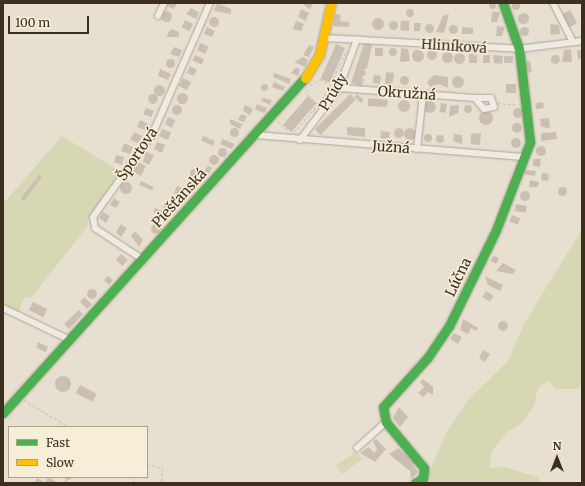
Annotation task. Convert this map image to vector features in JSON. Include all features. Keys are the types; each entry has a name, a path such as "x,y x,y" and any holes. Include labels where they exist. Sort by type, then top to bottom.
{"street":[{"path":"158,16 164,3"},
{"name":"Športová","path":"142,260 95,228 94,217 152,135 210,3"},
{"name":"Piešťanská","path":"3,413 308,75 325,38 331,3"},
{"name":"Lúčna","path":"386,422 383,416 385,403 428,357 449,326 496,230 526,157 530,142 528,105 519,49 503,3"},
{"path":"553,3 573,42"},
{"name":"Hliníková","path":"325,38 519,49 582,41"},
{"name":"Prúdy","path":"300,140 339,88 357,39"},
{"name":"Okružná","path":"339,88 422,95 491,98 496,103"},
{"path":"417,149 422,95"},
{"path":"475,98 484,109 492,110 496,103"},
{"name":"Južná","path":"256,134 300,140 526,157"},
{"path":"3,308 70,340"},
{"path":"357,448 386,422 424,468 423,478 415,483"}],"path":[{"path":"290,136 318,104 331,84 347,48"},
{"path":"318,104 308,95 307,87 320,79 331,84"},
{"path":"496,103 528,105"},
{"path":"276,120 292,134"},
{"path":"18,396 67,426"},
{"path":"148,464 163,468 161,480 165,483"}],"green space":[{"path":"62,136 121,172 89,218 87,227 31,298 25,296 19,311 3,305 3,204"},
{"path":"582,229 582,385 578,389 556,389 548,381 538,387 534,406 522,423 507,432 491,452 490,468 503,467 538,477 542,483 420,483 427,478 446,433 468,400 508,361 524,324"},
{"path":"356,451 362,459 342,474 336,466"}],"building":[{"path":"492,2 495,5 492,8 489,5"},
{"path":"514,2 518,2 520,6 518,10 514,10 512,8 512,4"},
{"path":"168,3 177,3 174,9 167,6"},
{"path":"217,3 231,9 231,14 214,11"},
{"path":"301,3 313,3 310,9"},
{"path":"191,8 199,12 196,19 186,14"},
{"path":"301,9 309,13 306,21 298,17"},
{"path":"410,9 413,10 413,16 410,17 407,16 406,13 407,10"},
{"path":"166,10 170,12 172,16 170,20 166,22 162,20 160,16 162,12"},
{"path":"570,10 577,23 569,27 562,14"},
{"path":"492,12 500,12 497,22 491,22"},
{"path":"523,12 527,14 529,18 527,22 523,24 519,22 517,18 519,14"},
{"path":"335,14 341,15 340,21 349,22 349,27 333,26"},
{"path":"449,14 444,33 436,32 443,16"},
{"path":"212,17 216,17 218,18 218,26 212,27 209,24 209,20"},
{"path":"376,18 380,18 384,24 380,30 376,30 372,26 372,22"},
{"path":"185,20 193,24 189,31 181,27"},
{"path":"393,20 398,25 393,30 388,25"},
{"path":"296,21 304,24 301,31 293,29"},
{"path":"401,21 409,21 409,31 400,30"},
{"path":"414,23 421,23 420,31 414,31"},
{"path":"429,23 434,28 429,33 424,28"},
{"path":"550,24 559,25 560,34 551,35"},
{"path":"451,25 455,25 457,29 455,33 451,33 449,31 449,27"},
{"path":"497,26 505,27 502,36 496,36"},
{"path":"524,26 529,31 524,36 519,31"},
{"path":"207,27 215,31 212,37 204,34"},
{"path":"462,27 473,28 473,34 462,34"},
{"path":"171,29 179,32 179,37 166,37"},
{"path":"200,43 208,46 206,54 197,50"},
{"path":"364,43 372,45 367,68 363,70 366,71 365,75 361,78 364,79 362,86 351,83"},
{"path":"336,44 345,48 330,83 321,79"},
{"path":"309,45 314,47 309,57 303,55"},
{"path":"174,47 182,50 179,57 170,54"},
{"path":"375,48 383,48 383,56 375,56"},
{"path":"391,48 395,48 397,52 395,56 391,56 389,54 389,50"},
{"path":"401,48 408,49 410,61 400,62"},
{"path":"571,49 572,62 562,62 564,50"},
{"path":"416,50 420,50 424,56 420,62 416,62 412,58 412,54"},
{"path":"430,50 434,50 436,51 436,59 430,60 427,57 427,53"},
{"path":"577,50 582,50 582,59 578,59"},
{"path":"445,52 449,52 451,53 451,61 445,62 442,59 442,55"},
{"path":"459,52 463,54 465,58 463,62 459,64 455,62 453,58 455,54"},
{"path":"469,54 477,54 477,63 469,63"},
{"path":"555,54 560,59 555,64 550,59"},
{"path":"195,55 204,59 202,65 193,60"},
{"path":"483,55 490,55 490,63 483,63"},
{"path":"493,55 503,56 502,64 494,63"},
{"path":"504,56 513,56 513,63 504,63"},
{"path":"303,57 308,60 305,67 294,62"},
{"path":"168,59 172,59 174,63 172,67 168,67 166,65 166,61"},
{"path":"530,61 532,72 527,73 524,62"},
{"path":"190,66 197,70 194,76 187,73"},
{"path":"296,67 300,69 298,76 291,73"},
{"path":"160,69 171,74 168,80 158,76"},
{"path":"386,72 394,73 393,82 389,85 385,84"},
{"path":"274,73 291,79 289,84 273,77"},
{"path":"374,75 381,76 380,84 373,83"},
{"path":"404,75 409,80 404,85 399,80"},
{"path":"434,75 448,77 448,88 439,84 430,87 427,82"},
{"path":"458,76 462,78 464,82 462,86 458,88 454,86 452,82 454,78"},
{"path":"183,78 191,82 187,90 179,86"},
{"path":"274,82 285,87 283,91 272,87"},
{"path":"264,83 267,84 267,90 264,91 261,90 260,87 261,84"},
{"path":"506,84 516,84 516,93 506,93"},
{"path":"157,85 161,85 163,86 163,94 157,95 154,92 154,88"},
{"path":"180,93 184,93 186,94 186,102 180,103 177,100 177,96"},
{"path":"151,94 155,94 157,95 157,103 151,104 148,101 148,97"},
{"path":"350,94 356,100 320,135 315,129"},
{"path":"357,94 364,100 361,103 354,97"},
{"path":"308,96 316,103 291,132 283,125"},
{"path":"263,98 272,100 270,105 261,101"},
{"path":"368,98 388,100 387,107 368,106"},
{"path":"402,100 406,100 410,106 406,112 402,112 398,108 398,104"},
{"path":"428,101 432,101 436,107 432,113 428,113 424,109 424,105"},
{"path":"543,102 544,108 536,109 535,103"},
{"path":"441,103 447,104 446,113 440,112"},
{"path":"257,104 267,108 264,113 255,109"},
{"path":"175,105 179,105 182,110 179,115 175,115 172,112 172,108"},
{"path":"245,105 253,109 250,115 243,111"},
{"path":"459,105 458,113 449,117 450,106"},
{"path":"466,105 470,105 472,109 470,113 466,113 464,111 464,107"},
{"path":"146,108 154,111 151,117 143,114"},
{"path":"516,108 520,108 522,109 522,117 516,118 513,115 513,111"},
{"path":"486,111 491,113 493,118 491,123 486,125 481,123 479,118 481,113"},
{"path":"241,114 247,116 244,122 238,120"},
{"path":"168,117 175,120 172,128 165,124"},
{"path":"549,118 550,128 541,127 540,119"},
{"path":"230,119 242,124 240,129 230,124"},
{"path":"140,120 148,124 145,130 137,127"},
{"path":"515,123 519,123 521,124 521,132 515,133 512,130 512,126"},
{"path":"234,127 239,132 234,137 229,132"},
{"path":"347,127 365,128 365,137 347,135"},
{"path":"397,128 401,128 403,129 403,137 397,138 394,135 394,131"},
{"path":"410,128 414,130 416,134 414,138 410,140 406,138 404,134 406,130"},
{"path":"162,129 171,132 168,140 159,136"},
{"path":"381,131 390,132 389,139 380,138"},
{"path":"134,132 142,136 138,143 130,140"},
{"path":"556,132 557,139 541,141 541,133"},
{"path":"481,133 480,145 471,144 471,134"},
{"path":"428,134 431,135 431,141 428,142 425,141 424,138 425,135"},
{"path":"454,134 462,135 462,144 453,141"},
{"path":"438,135 442,135 444,139 442,143 438,143 436,141 436,137"},
{"path":"203,136 215,141 213,146 201,141"},
{"path":"514,138 518,138 521,143 518,148 514,148 511,145 511,141"},
{"path":"222,139 235,144 231,149 220,144"},
{"path":"157,142 165,145 162,153 154,149"},
{"path":"124,143 133,147 130,154 121,151"},
{"path":"541,146 546,151 541,156 536,151"},
{"path":"220,148 224,148 226,152 224,156 220,156 218,154 218,150"},
{"path":"146,152 154,155 149,165 143,162"},
{"path":"116,155 124,157 122,165 114,162"},
{"path":"214,155 219,160 214,165 209,160"},
{"path":"533,159 541,159 540,167 533,166"},
{"path":"138,162 146,166 141,176 133,172"},
{"path":"208,165 212,168 209,174 204,172"},
{"path":"192,169 196,169 198,173 196,177 192,177 190,175 190,171"},
{"path":"524,170 536,171 535,176 523,174"},
{"path":"542,173 549,174 548,181 541,180"},
{"path":"39,175 42,177 24,201 21,198"},
{"path":"530,180 539,182 538,187 529,187"},
{"path":"141,181 154,187 152,191 139,185"},
{"path":"124,182 128,182 132,188 128,194 124,194 120,190 120,186"},
{"path":"186,185 194,187 191,193 184,189"},
{"path":"177,186 184,189 180,196 174,193"},
{"path":"562,186 567,191 562,196 557,191"},
{"path":"525,191 530,196 525,201 520,196"},
{"path":"114,198 120,202 116,208 110,205"},
{"path":"164,202 174,207 170,213 162,206"},
{"path":"516,204 527,206 526,213 515,211"},
{"path":"155,208 164,212 163,216 153,212"},
{"path":"103,212 110,216 106,223 99,218"},
{"path":"512,215 520,218 518,225 509,222"},
{"path":"121,224 127,228 121,237 116,232"},
{"path":"156,224 161,229 156,234 151,229"},
{"path":"135,231 143,240 139,247 131,236"},
{"path":"121,254 128,260 123,266 116,260"},
{"path":"493,256 499,258 496,264 491,261"},
{"path":"503,263 516,270 513,274 496,271"},
{"path":"108,276 113,280 109,285 104,280"},
{"path":"485,276 503,285 500,291 488,285"},
{"path":"90,289 94,289 96,290 96,298 90,299 87,296 87,292"},
{"path":"486,291 494,296 490,302 482,297"},
{"path":"84,297 92,304 87,309 80,302"},
{"path":"33,302 47,309 43,317 29,310"},
{"path":"79,310 83,314 69,329 64,324"},
{"path":"463,319 478,328 476,331 471,328 468,334 460,330"},
{"path":"501,321 505,321 507,322 507,330 501,331 498,328 498,324"},
{"path":"454,333 462,337 458,344 450,339"},
{"path":"38,342 48,347 46,352 36,348"},
{"path":"483,350 490,354 485,362 479,358"},
{"path":"63,376 70,381 71,384 66,391 63,392 56,387 55,384 60,377"},
{"path":"423,379 433,387 433,395 428,392 423,397 418,393 424,387 420,382"},
{"path":"80,385 97,394 93,402 76,393"},
{"path":"399,407 408,417 400,427 393,418"},
{"path":"376,439 386,449 375,462 360,453 369,447 374,453 377,450 373,441"},
{"path":"398,448 416,463 413,465 418,472 411,479 410,471 389,454"},
{"path":"37,478 45,483 36,483 35,482"},
{"path":"48,478 50,478 58,483 45,483"},
{"path":"64,478 72,478 63,483 66,479"}],"traffic: fast":[{"path":"415,483 423,478 424,468 386,422 383,407 428,357 449,326 496,230 530,142 519,49 503,3"},
{"path":"3,413 305,78"}],"traffic: slow":[{"path":"305,78 319,56 331,3"}]}
